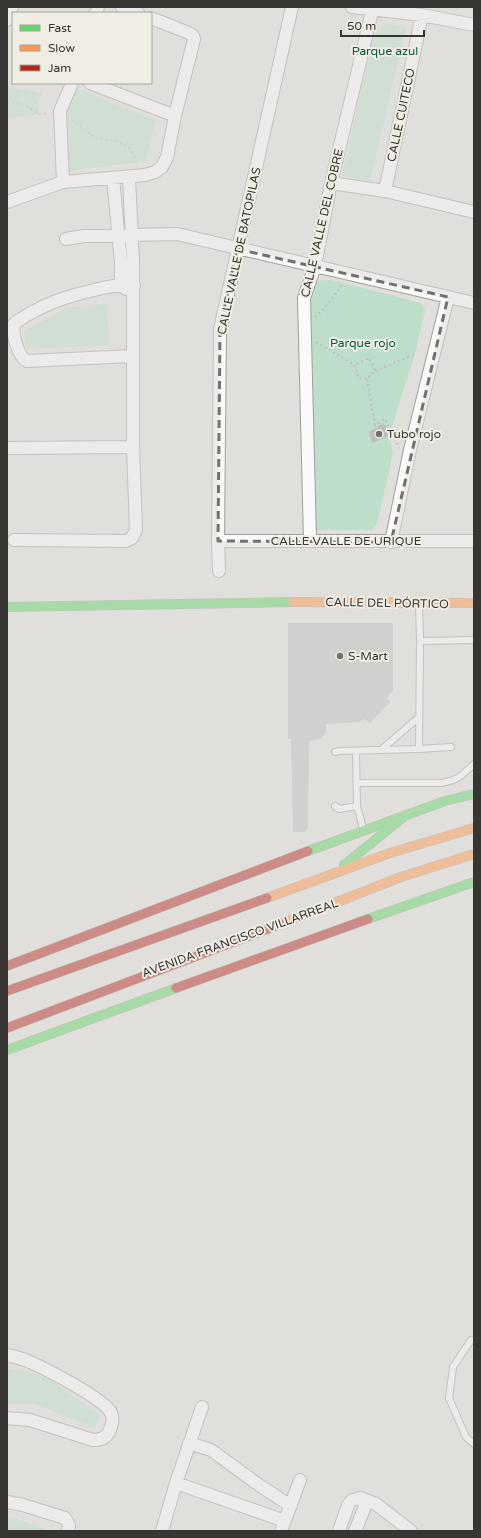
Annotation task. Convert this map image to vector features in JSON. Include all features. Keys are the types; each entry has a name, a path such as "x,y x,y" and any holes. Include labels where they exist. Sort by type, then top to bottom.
{"main road":[{"name":"CALLE DEL PÓRTICO","path":"7,607 300,602 474,604"},
{"path":"7,966 364,830 446,801 474,794"},
{"path":"334,873 406,815"},
{"path":"7,991 103,958 334,873 451,834 474,828"},
{"name":"AVENIDA FRANCISCO VILLARREAL","path":"7,1028 111,986 443,862 474,854"},
{"path":"7,1050 422,899 474,882"},
{"path":"7,981 103,958"},
{"path":"45,1024 111,986"},
{"path":"7,1042 26,1033"}],"street":[{"path":"7,20 12,7"},
{"path":"122,7 135,12"},
{"name":"CALLE VALLE DE BATOPILAS","path":"219,570 220,329 292,7"},
{"path":"352,7 422,15 474,25"},
{"name":"CALLE VALLE DEL COBRE","path":"310,540 304,298 314,266 331,184 372,9"},
{"name":"CALLE CUITECO","path":"385,191 422,15"},
{"path":"7,202 63,182 134,176 155,172 164,163 194,40 193,36 189,33 152,18"},
{"path":"63,182 60,111 72,84"},
{"path":"93,84 175,116"},
{"path":"14,540 126,541 130,539 136,530 133,447 134,176"},
{"path":"113,178 121,284 133,298"},
{"path":"331,184 385,191 473,208"},
{"path":"66,240 84,236 177,234 474,303"},
{"path":"133,356 27,360 19,354 14,324 49,303 64,297 121,284 134,285"},
{"path":"390,542 406,466 448,297"},
{"path":"7,448 133,447"},
{"name":"CALLE VALLE DE URIQUE","path":"218,541 310,540 390,542 474,540"},
{"path":"7,1355 24,1359 98,1400 109,1410 112,1425 107,1435 99,1440 93,1440 30,1420 7,1418"},
{"path":"162,1531 176,1483 202,1407"},
{"path":"189,1443 211,1450 291,1506"},
{"path":"176,1483 283,1526 300,1480"},
{"path":"355,1531 364,1509 365,1503 361,1498"},
{"path":"338,1531 348,1505 352,1500 361,1498 376,1504 411,1531"},
{"path":"7,1502 23,1505 65,1518 68,1525 68,1531"}],"lane":[{"path":"419,603 419,749"},
{"path":"420,641 474,640"},
{"path":"381,750 419,717"},
{"path":"335,752 451,747"},
{"path":"356,751 357,806 364,830"},
{"path":"357,783 447,782 458,779 474,764"},
{"path":"334,806 339,809 357,806"},
{"path":"471,1340 453,1367 449,1398 466,1437 474,1444"}],"path":[{"path":"7,101 27,106 39,114 60,111 97,139 114,140 129,147 138,163 134,176"},
{"path":"311,321 323,310 344,283"},
{"path":"312,340 355,365 358,378 367,379"},
{"path":"367,379 375,371 415,354"},
{"path":"355,365 369,358 375,371"},
{"path":"367,379 375,425 385,418 406,466"}],"highlighted area":[{"path":"237,249 448,297 391,542 218,541 220,329"}],"green space":[{"name":"Parque azul","path":"387,23 406,27 370,181 342,176 373,36"},
{"path":"7,86 43,94 38,101 39,114 7,118"},
{"path":"72,87 156,120 145,162 68,171 66,104"},
{"name":"Parque rojo","path":"332,280 421,303 425,311 415,354 389,435 393,453 377,524 371,530 314,530 310,304 315,281"},
{"path":"107,304 109,345 28,349 24,331 66,308"},
{"path":"7,1368 45,1376 100,1415 95,1428 35,1404 7,1404"},
{"path":"7,1517 14,1518 50,1531 7,1531"}],"building":[{"name":"Tubo rojo","path":"384,423 389,436 372,443 369,432"},
{"name":"S-Mart","path":"288,623 393,623 393,690 387,698 390,702 370,723 364,719 359,722 326,724 326,733 320,739 309,741 308,828 305,832 293,832 291,739 288,739"}],"traffic: fast":[{"path":"7,607 293,602"},
{"path":"308,851 445,801 474,794"},
{"path":"344,865 406,815"},
{"path":"368,919 474,882"},
{"path":"7,1050 176,988"}],"traffic: slow":[{"path":"293,602 474,603"},
{"path":"267,898 390,853 474,828"},
{"path":"281,924 401,877 474,854"}],"traffic: jam":[{"path":"7,966 308,851"},
{"path":"7,991 267,898"},
{"path":"176,988 368,919"},
{"path":"7,1028 281,924"}],"place":[{"name":"Tubo rojo","path":"379,434"},
{"name":"S-Mart","path":"340,656"}]}
